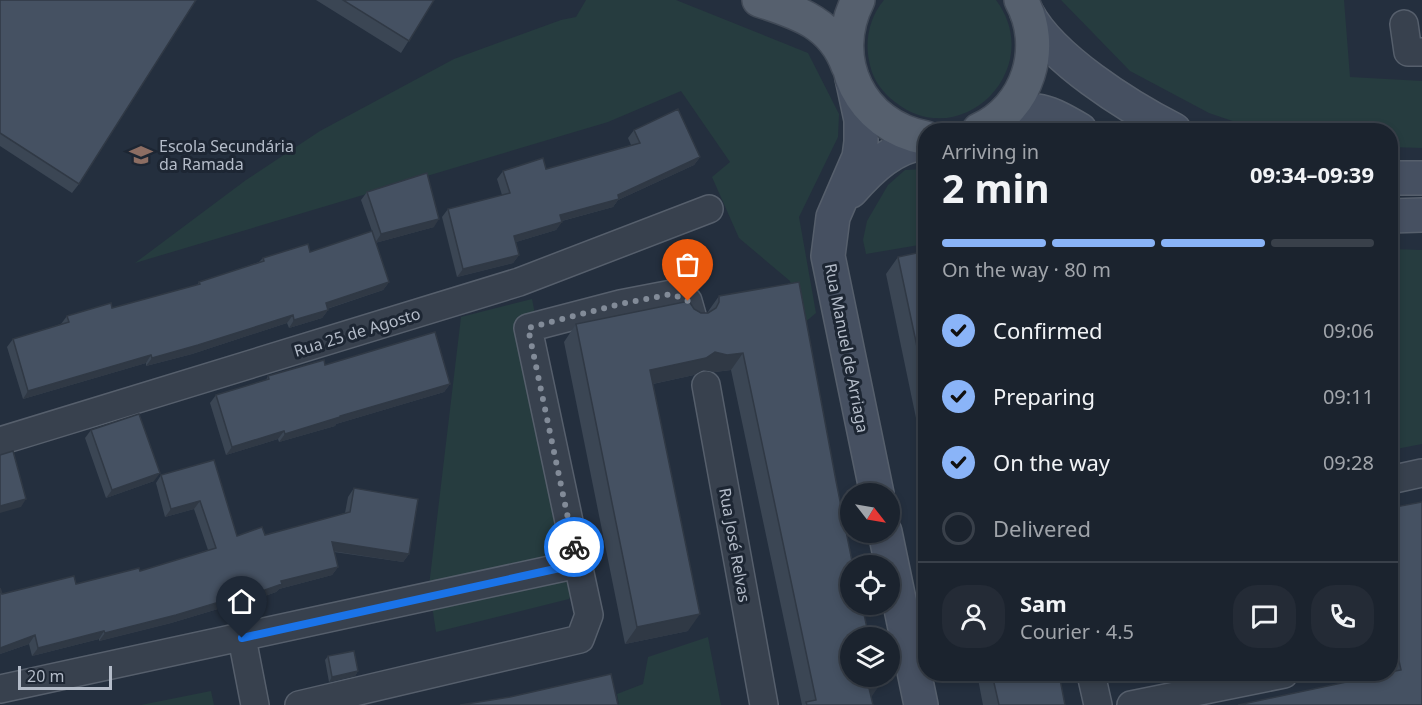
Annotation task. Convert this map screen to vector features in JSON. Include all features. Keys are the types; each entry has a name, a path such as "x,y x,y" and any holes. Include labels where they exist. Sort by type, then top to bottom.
{"main road":[{"path":"759,0 802,15 821,27 837,42 862,98 884,122 918,137"},
{"path":"850,73 847,35 850,18 858,0"},
{"path":"990,123 1018,97 1028,78 1033,42 1024,4"}],"street":[{"path":"1024,4 1043,36 1057,51 1131,107 1161,123"},
{"path":"1404,24 1408,52 1422,52"},
{"name":"Rua Manuel de Arriaga","path":"850,73 861,120 861,142 859,157 833,217 828,256 875,483"},
{"path":"991,123 1011,112 1029,109 1067,123"},
{"name":"Rua Manuel de Arriaga","path":"840,204 880,160 918,143"},
{"path":"1398,178 1422,178"},
{"name":"Rua 25 de Agosto","path":"0,441 519,282 709,208"},
{"path":"1398,216 1422,215"},
{"path":"299,705 580,639 589,615 528,328 620,304 672,294 688,301 692,315"},
{"name":"Rua José Relvas","path":"706,385 764,705"},
{"path":"1398,478 1422,473"},
{"path":"887,543 921,705"},
{"path":"0,689 578,564"},
{"path":"242,638 255,705"},
{"path":"1093,681 1098,705"},
{"path":"1131,705 1249,681"}],"green space":[{"path":"586,0 676,0 808,53 839,114 838,137 799,217 816,313 803,324 790,281 739,238 712,177 730,162 681,91 608,122 135,263 246,180 320,131 454,59 561,20 576,17"},
{"path":"884,0 996,0 1009,26 1011,52 1004,76 990,96 970,111 946,118 921,116 895,102 879,86 873,76 868,56 871,22"},
{"path":"1061,0 1344,0 1350,77 1422,81 1422,148 1398,147 1398,123 1238,123 1209,113 1130,71"},
{"path":"918,169 918,245 866,254 863,240 867,221 888,185 905,170"},
{"path":"1398,249 1422,250 1422,444 1398,449"},
{"path":"532,299 586,567 569,599 436,632 429,586 461,317"},
{"path":"708,637 721,705 619,705 617,694 643,684 648,657"},
{"path":"211,691 214,705 141,705"}],"building":[{"path":"0,0 196,0 79,184 0,133"},
{"path":"343,0 434,0 409,41"},
{"path":"678,109 700,157 618,195 619,199 560,215 562,222 514,236 519,255 463,269 448,209 510,193 503,171 543,158 546,169 640,143 634,130"},
{"path":"427,173 439,219 381,234 367,192"},
{"path":"372,231 389,282 326,303 328,310 294,320 293,315 198,345 152,358 151,355 28,391 13,339 69,322 67,316 111,303 112,308 200,284 199,282 264,261 263,258 308,244 310,252"},
{"path":"918,253 918,351 898,257"},
{"path":"799,282 840,501 840,543 848,543 851,555 840,555 840,615 864,615 867,627 840,627 840,687 874,687 869,688 873,705 807,705 806,702 816,700 743,353 727,355 715,352 706,358 650,370 700,614 637,627 576,324 689,301 694,309 701,313 708,313 716,308 719,296"},
{"path":"435,332 450,384 285,434 284,431 232,447 216,395 269,379 268,376 324,360 325,365"},
{"path":"139,414 160,473 112,490 91,430"},
{"path":"13,451 26,499 0,506 0,455"},
{"path":"214,460 237,536 262,527 265,535 350,512 354,488 418,499 409,554 332,542 338,567 281,581 282,584 234,601 233,598 176,615 38,648 35,635 0,648 0,588 2,594 74,576 76,584 139,568 140,571 216,548 200,501 171,509 161,475"},
{"path":"1422,502 1422,705 1238,705 1351,681 1398,681 1398,671 1401,670 1398,656 1398,506"},
{"path":"354,651 358,671 332,677 328,656"},
{"path":"611,674 618,705 460,705 510,697"},
{"path":"994,681 1060,681 1065,705 999,705"}],"way so far":[{"path":"574,547 528,328 620,304 672,294 688,301"}],"place":[{"name":"Escola Secundária da Ramada","path":"141,155"}],"route":[{"path":"242,638 578,564 574,547"}]}
